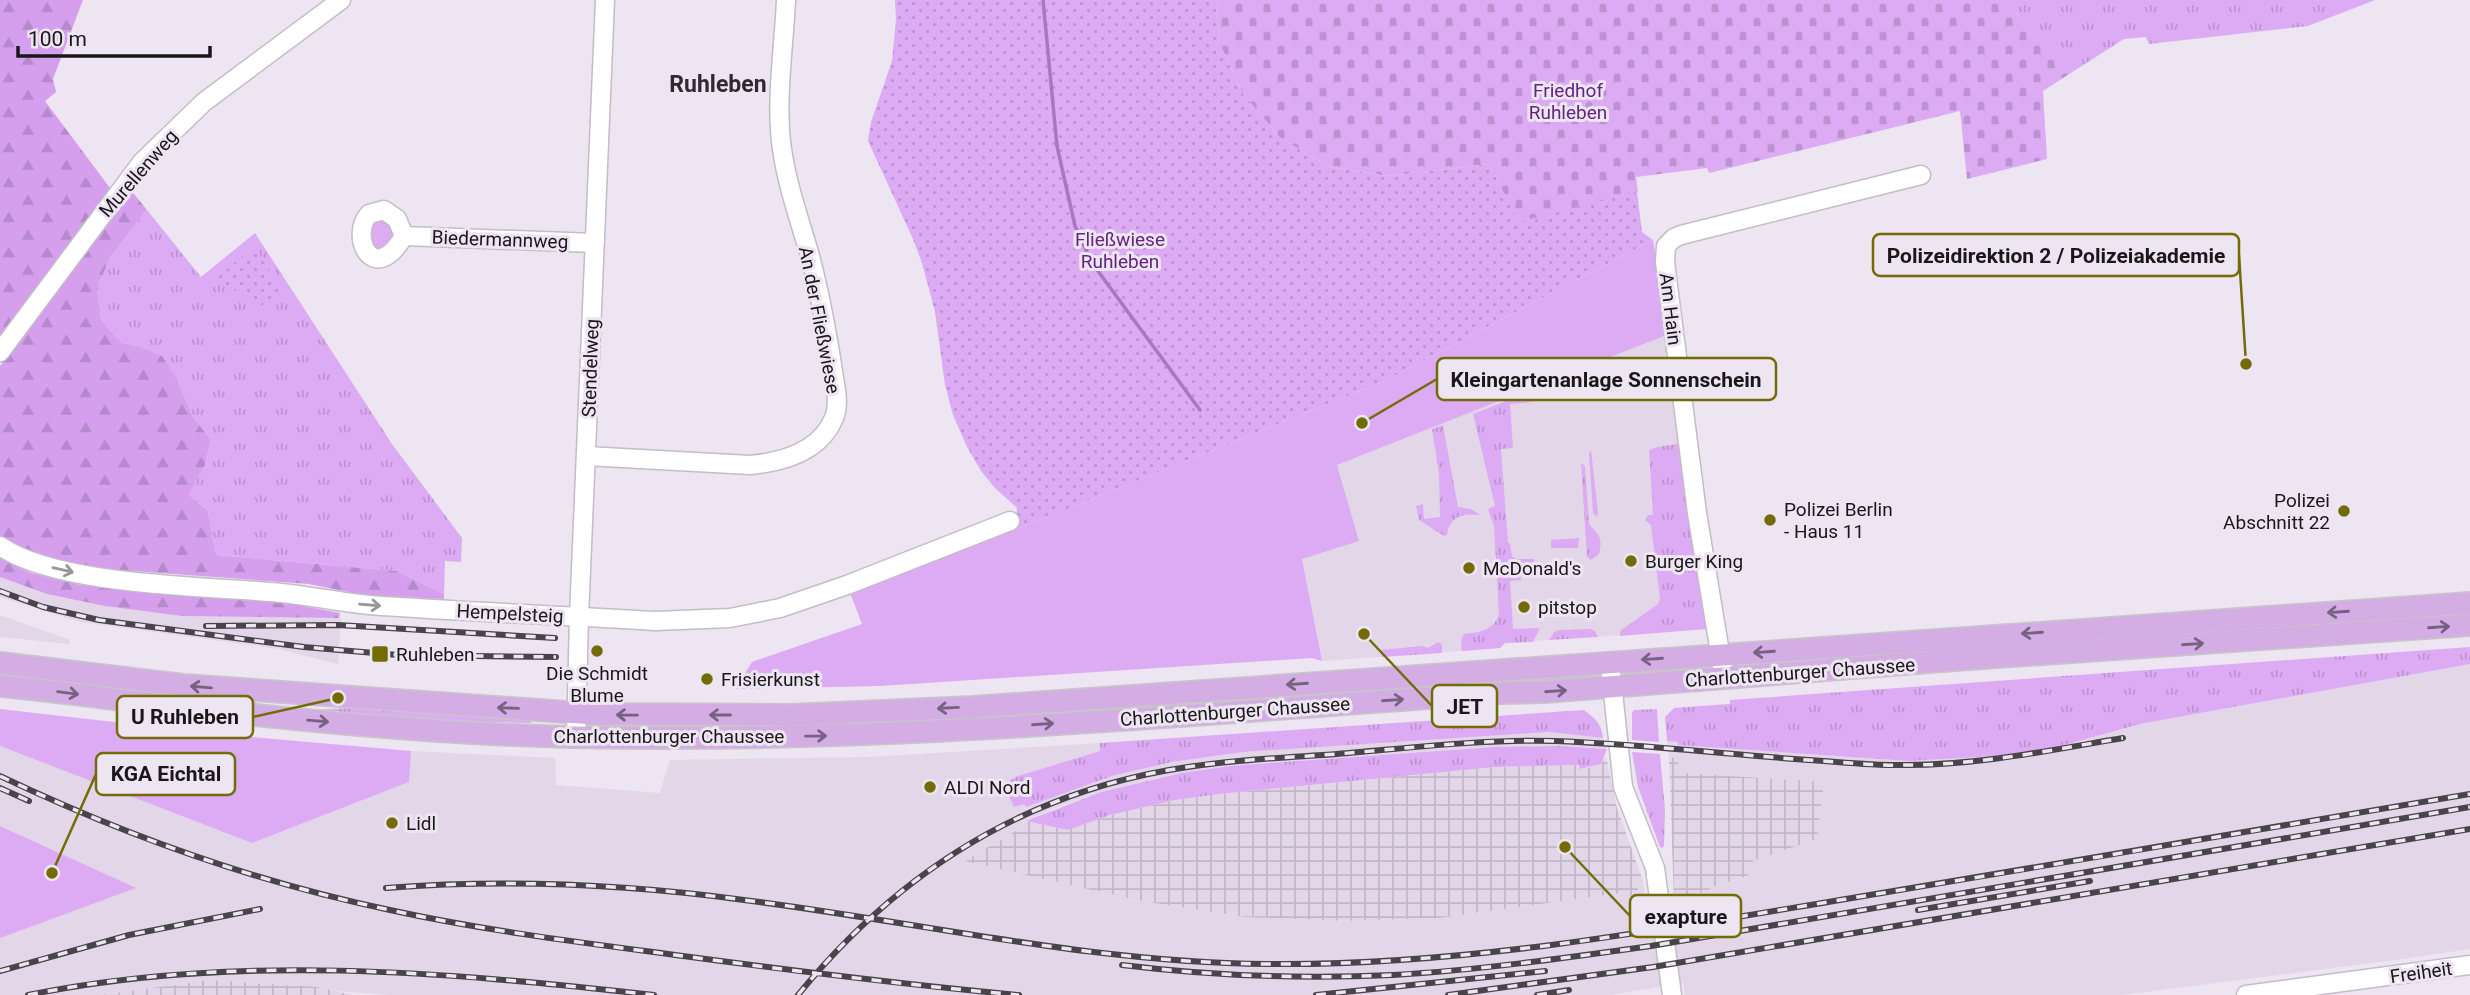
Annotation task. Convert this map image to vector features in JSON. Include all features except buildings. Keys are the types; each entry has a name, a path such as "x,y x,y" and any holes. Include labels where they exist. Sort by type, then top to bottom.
{"main road":[{"name":"Charlottenburger Chaussee","path":"0,663 183,685 338,698 576,712 705,716 846,713 2470,603"},
{"name":"Charlottenburger Chaussee","path":"0,686 316,721 432,730 576,737 849,736 1612,687 2470,625"}],"street":[{"name":"Murellenweg","path":"0,352 142,162 204,103 341,0"},
{"name":"Stendelweg","path":"576,737 605,0"},
{"name":"An der Fließwiese","path":"586,456 764,464 777,462 805,451 815,443 835,417 834,385 826,325 782,147 780,111 786,0"},
{"name":"Am Hain","path":"1724,677 1697,513 1665,262 1666,246 1681,235 1921,175"},
{"name":"Biedermannweg","path":"404,236 595,243"},
{"name":"Hempelsteig","path":"0,546 10,553 57,569 109,579 274,592 376,606 698,621 780,608 847,585 1010,521"},
{"path":"1609,662 1623,787 1655,868 1672,995"},
{"name":"Freiheit","path":"2246,995 2470,965"}],"shaded area":[{"path":"1669,334 1706,629 1505,643 1500,648 1322,661 1302,558 1358,541 1337,465"},
{"path":"0,577 47,594 105,606 182,616 341,618 338,664 279,649 81,622 0,597"},
{"path":"0,615 70,640 69,644 0,637"},
{"path":"2470,664 2470,949 2403,959 2122,995 1685,995 1683,983 1610,995 391,995 210,980 100,995 0,995 0,938 135,888 0,826 0,746 252,843 409,782 411,751 555,758 556,785 660,793 670,760 869,757 1100,743 1100,751 1018,776 1003,784 1014,806 1024,803 1026,807 1112,776 1172,762 1243,752 1549,732 1603,738 1607,749 1558,746 1494,747 1230,766 1182,773 1101,792 1061,806 1023,822 1024,826 966,861 1136,900 1244,917 1344,921 1439,918 1621,893 1634,896 1643,881 1647,906 1685,900 1716,886 1747,877 1743,864 1740,778 1683,773 1675,758 1669,757 1667,741 1678,742 1679,745 1909,761 1997,756 2054,748 2140,724"},
{"path":"1606,756 1617,808 1643,881 1634,896 1622,897 1621,893 1439,918 1344,921 1244,917 1136,900 965,861 1024,826 1026,821 1068,830 1110,815 1175,800 1495,767 1579,765 1580,769 1601,764"},
{"path":"1669,757 1675,758 1683,773 1824,782 1817,839 1744,864 1748,876 1674,902"},
{"path":"210,980 317,987 353,995 100,995"}],"green space":[{"path":"0,0 83,0 53,79 56,92 45,101 110,188 0,339"},
{"name":"Fließwiese Ruhleben","path":"895,0 1217,0 1219,42 1243,94 1280,138 1329,167 1388,176 1489,164 1519,222 1637,192 1642,232 1653,240 1385,381 1020,528 1016,520 1017,508 981,471 953,415 945,385 935,312 922,263 868,141 871,122 892,61"},
{"name":"Friedhof Ruhleben","path":"1217,0 2003,0 2074,71 2043,91 2047,159 1967,179 1960,111 1709,173 1707,168 1636,177 1638,192 1519,223 1489,164 1388,176 1329,167 1280,138 1243,94 1219,42"},
{"path":"2003,0 2375,0 2308,26 2149,44 2146,37 2124,39 2074,71"},
{"path":"130,189 147,210 111,256 97,288 101,319 120,342 162,356 178,381 193,417 211,440 205,465 189,495 208,511 216,555 396,571 444,594 444,599 363,595 309,584 91,568 34,555 0,537 0,366"},
{"path":"147,210 201,277 255,233 392,444 462,538 461,562 445,561 444,594 396,571 216,555 208,511 189,495 205,465 211,440 193,417 178,381 137,346 120,342 101,319 97,288 111,256"},
{"path":"384,215 396,231 389,248 373,250 367,225"},
{"path":"1653,240 1669,334 1337,465 1359,541 1302,559 1322,661 1312,658 880,686 735,689 752,662 862,624 847,585 1016,520 1020,528 1385,381"},
{"path":"254,246 282,290 261,306 221,282 218,277"},
{"path":"1596,365 1597,390 1531,394 1531,402 1510,404 1513,448 1501,449 1508,543 1512,556 1516,559 1534,559 1535,569 1520,569 1521,580 1510,581 1513,629 1540,628 1533,642 1505,643 1500,648 1462,651 1461,640 1464,634 1490,627 1499,614 1494,526 1488,509 1495,506 1473,414"},
{"path":"1443,425 1458,507 1471,509 1480,515 1458,517 1444,536 1419,520 1416,506 1423,504 1424,519 1440,517 1439,473 1432,429"},
{"path":"1684,443 1706,629 1620,636 1620,631 1658,604 1660,599 1651,525 1645,520 1648,515 1653,515 1649,450"},
{"path":"1591,450 1598,512 1597,517 1593,513"},
{"path":"1581,463 1585,466 1589,524 1598,534 1601,543 1599,554 1591,560 1587,557"},
{"path":"1579,538 1578,548 1551,548 1551,540"},
{"path":"0,558 31,573 81,585 292,601 292,604 340,613 339,618 182,616 105,606 47,594 0,577"},
{"path":"1559,630 1595,631 1598,637 1549,640 1554,632"},
{"path":"1438,642 1442,644 1442,653 1382,657 1381,650 1422,646 1428,648"},
{"path":"2470,647 2470,664 2140,724 2054,748 1997,756 1909,761 1678,745 1678,742 1667,741 1665,717 1674,708 1730,704 1730,700"},
{"path":"0,670 255,700 257,704 256,707 0,678"},
{"path":"1592,673 1594,678 1109,711 1109,706"},
{"path":"278,707 313,710 352,708 532,719 531,723 461,725"},
{"path":"1088,708 1089,712 802,729 596,728 590,723"},
{"path":"0,709 228,735 411,751 409,782 252,843 0,746"},
{"path":"1657,709 1659,742 1632,740 1634,710"},
{"path":"1584,710 1597,722 1603,738 1549,732 1243,752 1172,762 1112,776 1026,807 1024,804 1014,807 1003,784 1018,776 1100,751 1100,743"},
{"path":"1558,746 1607,749 1601,764 1580,769 1579,765 1495,767 1219,794 1175,800 1110,815 1068,830 1026,821 1101,792 1182,773 1230,766 1494,747"},
{"path":"1632,752 1660,754 1665,810 1662,848 1638,787"},
{"path":"0,826 136,888 0,938"}],"waterway":[{"path":"1043,0 1057,146 1075,226 1092,263 1200,410"}],"railway":[{"path":"0,591 43,607 99,620 304,647 398,655 556,657"},
{"path":"206,626 338,625 555,638"},
{"path":"798,995 836,952 876,913 963,848 1010,822 1061,800 1113,783 1169,770 1253,760 1501,741 1618,744 1870,764 1934,764 2015,756 2123,738"},
{"path":"0,776 94,818 191,855 290,886 390,910 609,946 1019,995"},
{"path":"0,788 29,801"},
{"path":"386,888 521,884 655,890 810,909 1005,940 1136,957 1268,964 1339,963 1481,953 1623,935 2470,794"},
{"path":"1122,965 1224,974 1325,977 1425,973 1522,963 1651,946 2470,807"},
{"path":"1448,995 1653,967 2470,829"},
{"path":"1918,910 2090,881"},
{"path":"0,971 129,935 260,909"},
{"path":"28,995 106,982 262,970 498,979 654,995"},
{"path":"1316,995 1545,971"},
{"path":"1537,995 1569,990"}],"place":[{"name":"Polizeidirektion 2 / Polizeiakademie","path":"2246,364"},
{"name":"Kleingartenanlage Sonnenschein","path":"1362,423"},
{"name":"Polizei Abschnitt 22","path":"2344,511"},
{"name":"Polizei Berlin - Haus 11","path":"1770,520"},
{"name":"Burger King","path":"1631,561"},
{"name":"McDonald's","path":"1469,568"},
{"name":"pitstop","path":"1524,607"},
{"name":"JET","path":"1364,634"},
{"name":"Die Schmidt Blume","path":"597,651"},
{"name":"Ruhleben","path":"380,654"},
{"name":"Frisierkunst","path":"707,679"},
{"name":"U Ruhleben","path":"338,698"},
{"name":"ALDI Nord","path":"930,787"},
{"name":"Lidl","path":"392,823"},
{"name":"exapture","path":"1565,847"},
{"name":"KGA Eichtal","path":"52,873"}],"district":[{"name":"Ruhleben","path":"718,84"}]}
